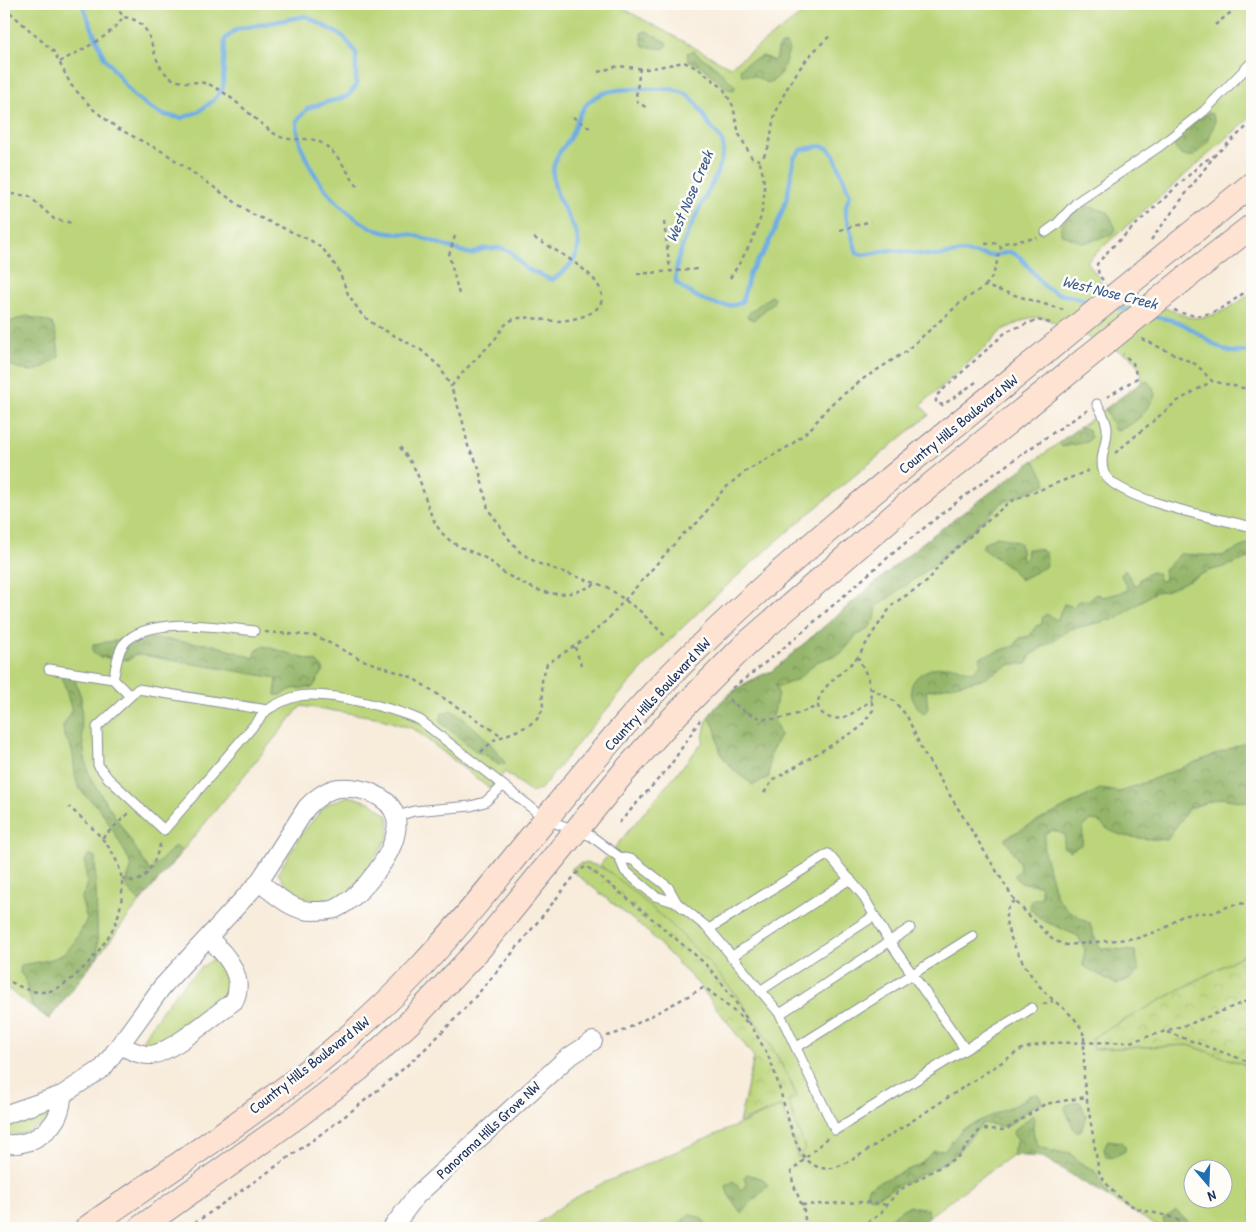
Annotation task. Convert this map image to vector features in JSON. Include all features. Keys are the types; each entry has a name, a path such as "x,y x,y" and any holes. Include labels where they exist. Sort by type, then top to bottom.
{"main road":[{"name":"Country Hills Boulevard NW","path":"88,1228 330,1053 376,1012 418,971 463,920 628,722 703,643 778,573 1048,350 1151,254 1252,184"},
{"name":"Country Hills Boulevard NW","path":"140,1228 299,1115 359,1069 410,1022 480,948 575,831 670,721 746,644 883,525 1073,369 1252,226"},
{"path":"1188,276 1252,243"}],"street":[{"path":"4,1113 62,1095 104,1068 122,1046 162,987 209,939 259,882 307,807 324,794 338,788 364,791 386,801 396,817 393,843 377,872 351,900 334,910 310,911 290,905 259,882"},
{"path":"122,1046 142,1054 152,1055 168,1049 234,1001 238,992 239,982 220,949 209,939"},
{"name":"Panorama Hills Grove NW","path":"392,1228 417,1196 566,1059 593,1041"},
{"path":"4,1144 20,1144 32,1140 50,1128 61,1112 62,1095"}],"lane":[{"path":"1046,232 1057,224 1077,202 1160,146 1204,111 1252,62"},
{"path":"1097,404 1104,417 1107,429 1102,464 1110,483 1125,492 1163,505 1252,527"},
{"path":"113,679 123,645 139,634 159,626 202,625 254,631"},
{"path":"50,670 113,679 130,696"},
{"path":"267,710 138,689 97,727 98,765 164,830 267,710 281,701 301,696 332,697 404,713 420,720 546,820 591,836 619,858 633,860 668,887 677,903"},
{"path":"396,817 414,811 485,802 503,786"},
{"path":"709,929 828,854 862,894 889,942 965,1049"},
{"path":"619,858 625,870 655,896 677,903 709,929 780,1014 835,1130 1032,1008"},
{"path":"731,957 850,879"},
{"path":"760,991 874,916"},
{"path":"780,1014 910,928"},
{"path":"797,1047 973,936"}],"path":[{"path":"116,4 123,17"},
{"path":"1215,25 1241,4"},
{"path":"4,7 54,52 81,98 118,128 165,153 252,214 310,240 322,249 338,269 348,294 362,315 374,325 421,350 440,367 451,387 462,418 468,446 478,465 488,509 520,552 537,563 607,587 665,636"},
{"path":"60,62 107,34 118,26 123,17"},
{"path":"123,17 136,18 144,25 156,57 165,72 173,79 200,82 218,89 276,136 293,140 308,139 321,142 330,148 358,187"},
{"path":"598,72 618,66 647,69 684,62 713,79 723,88 733,106 739,134 745,147 752,158 759,160 765,157 774,119 796,73 813,50 830,36"},
{"path":"640,68 636,96 638,104 646,107"},
{"path":"573,118 590,128"},
{"path":"1151,254 1214,155 1252,122"},
{"path":"730,278 752,242 766,200 765,185 759,160"},
{"path":"4,193 29,196 54,219 72,222"},
{"path":"840,230 871,221"},
{"path":"664,222 670,270"},
{"path":"474,761 494,740 528,726 537,719 543,709 542,680 547,664 588,637 677,541 698,522 723,490 743,473 790,445 812,427 830,405 863,379 905,352 960,303 985,286 992,278 998,265 1001,247 1004,244 1029,241 1046,232"},
{"path":"455,237 449,255 459,294"},
{"path":"451,387 462,372 489,345 509,321 517,317 557,321 581,318 597,309 601,303 601,291 595,281 567,258 534,238"},
{"path":"985,244 998,243 1001,247"},
{"path":"637,274 698,269"},
{"path":"985,286 1060,308"},
{"path":"1148,341 1197,365 1212,381 1252,390"},
{"path":"872,700 848,715 837,719 827,717 820,712 818,706 822,693 858,657 893,604 928,581 943,560 1009,502 1066,481 1102,464 1176,402 1212,381"},
{"path":"400,447 414,468 430,513 447,539 456,546 485,557 504,572 548,593 564,595 580,592 597,583"},
{"path":"254,631 282,635 316,636 360,659 411,677 502,736"},
{"path":"574,647 581,665"},
{"path":"764,792 773,780 860,728 873,710 868,678 858,657"},
{"path":"870,688 894,701 907,716 922,750 1015,901 1053,940 1066,945 1138,938 1164,929 1182,916 1212,913 1232,905 1252,902"},
{"path":"729,699 741,710 771,720 791,716 818,706"},
{"path":"102,838 138,805"},
{"path":"4,978 33,992 50,991 68,982 102,946 115,924 121,900 122,880 117,864 102,838 70,807"},
{"path":"122,880 135,882 144,877 157,854 164,830"},
{"path":"586,866 644,911 708,967 751,1025 769,1058 798,1144 805,1158 817,1167 828,1170 839,1167 1022,1049 1046,1043 1130,1042 1252,999"},
{"path":"1015,901 1010,904 1005,914 1012,941 1043,990 1076,1021 1084,1037 1086,1096 1099,1172 1107,1185 1132,1206 1172,1217 1190,1228"},
{"path":"593,1041 620,1032 703,988 707,989 751,1025"},
{"path":"1165,1031 1252,1063"},
{"path":"820,1228 832,1225 857,1225 868,1222 887,1205 898,1191 959,1156 979,1131 985,1129 1005,1130 1045,1104 1086,1096"},
{"path":"806,1228 802,1205 791,1177 795,1166 835,1130"},
{"path":"802,1205 864,1202 887,1205"}],"green space":[{"path":"4,4 615,4 730,67 816,4 1252,4 1252,116 1087,261 1102,283 1188,317 1197,318 1214,315 1252,293 1252,950 1092,1038 1093,1049 1189,1045 1252,1067 1252,1228 1160,1228 1043,1157 1012,1155 913,1228 531,1228 569,1201 601,1184 782,1106 798,1157 805,1149 788,1101 797,1096 780,1061 760,1029 713,969 686,941 600,865 703,742 708,719 721,701 745,683 772,671 921,544 1142,382 1141,371 1131,356 1042,317 1029,318 1002,330 984,349 921,405 929,415 804,517 714,597 628,685 540,790 531,792 505,772 490,789 414,729 375,717 301,706 132,912 49,1019 4,986"},
{"path":"646,31 665,41 667,45 664,49 643,46 641,33"},
{"path":"786,44 789,50 784,65 780,74 773,81 767,83 755,76 742,75 740,69 747,63 763,56 774,61 777,57 778,47"},
{"path":"693,51 717,68 735,86 734,90 727,89 705,69 688,60 687,53"},
{"path":"1207,113 1212,114 1215,121 1208,142 1194,156 1182,156 1175,148 1174,139"},
{"path":"1080,204 1108,212 1116,229 1112,235 1083,243 1061,234 1061,226"},
{"path":"771,296 775,298 773,303 753,320 747,317 750,312"},
{"path":"27,316 52,323 57,338 59,357 33,371 27,371 4,363 4,339 8,337 6,323"},
{"path":"1147,381 1153,388 1155,396 1134,422 1115,431 1105,409 1142,382"},
{"path":"1080,427 1087,429 1091,437 1087,442 1062,447 1059,442"},
{"path":"1034,460 1045,478 1046,484 1002,503 934,565 877,606 875,619 868,629 856,636 842,653 816,662 798,679 779,687 775,684 778,694 773,717 780,735 770,754 769,777 753,785 726,761 720,752 715,727 708,717 716,709 744,685 772,671 921,544"},
{"path":"997,536 1020,543 1022,561 1026,559 1027,549 1039,549 1046,553 1045,567 1020,580 1011,568 982,548 984,543"},
{"path":"1250,543 1252,548 1249,558 1208,571 1166,591 1155,592 1118,618 1071,629 1032,654 1026,664 1011,664 982,679 926,691 928,708 924,714 911,695 911,687 921,674 939,667 951,666 973,672 981,664 980,657 1014,646 1020,638 1030,636 1036,626 1042,624 1042,618 1046,614 1057,620 1064,604 1074,607 1077,602 1091,599 1096,594 1103,597 1126,591 1127,587 1121,575 1125,570 1134,585 1139,584 1140,579 1151,572 1158,574 1159,580 1162,581 1165,578 1164,570 1180,554 1222,556"},
{"path":"141,637 214,645 254,658 257,650 264,646 317,662 324,670 313,687 292,689 281,695 275,695 277,678 136,654 129,660 99,657 93,652 93,644"},
{"path":"66,674 73,675 81,697 82,737 86,764 91,779 150,871 175,846 182,851 140,902 125,886 132,866 125,852 101,811 82,792 76,779 73,754 64,737 63,726 72,711 62,677"},
{"path":"451,710 481,734 505,763 498,765 489,757 477,752 440,722 442,713"},
{"path":"1252,740 1252,797 1245,802 1222,798 1189,808 1167,840 1121,835 1113,832 1098,821 1091,820 1083,828 1082,844 1070,851 1063,847 1065,835 1053,830 1045,833 1044,851 1056,896 1068,910 1090,924 1101,948 1135,951 1139,971 1130,979 1116,984 1083,966 1085,949 1078,936 1042,920 1030,909 1031,900 1042,897 1040,885 1021,883 1014,875 1020,870 1019,862 1005,839 1100,789 1120,792"},
{"path":"349,796 372,803 388,816 389,836 359,884 341,900 314,902 290,892 278,873 302,833 327,804"},
{"path":"89,854 95,857 98,956 49,1019 32,1006 24,977 20,973 21,965 56,958 69,949 74,942 87,919 81,899 87,887 85,861"},
{"path":"582,863 598,866 612,874 661,916 708,962 749,1012 767,1039 797,1097 788,1101 805,1149 798,1158 782,1106 739,1123 754,1057 699,985 648,932 570,869"},
{"path":"1252,950 1252,1067 1189,1045 1092,1049 1092,1038"},
{"path":"212,960 225,971 229,980 228,989 222,999 200,1019 162,1041 153,1045 142,1041 164,1008 182,986"},
{"path":"1038,1094 1043,1103 1030,1108 1007,1127 983,1123 954,1156 942,1164 874,1198 866,1196 868,1187 919,1165 934,1151 945,1150 962,1129 1021,1102 1030,1095"},
{"path":"1081,1103 1086,1116 1082,1129 1078,1132 1073,1128 1065,1108 1067,1105"},
{"path":"47,1113 49,1119 27,1132 9,1134 4,1132 4,1126"},
{"path":"1033,1115 1035,1117 1033,1125 1035,1139 1038,1146 1059,1153 1071,1153 1077,1161 1094,1170 1109,1198 1043,1157 1012,1155 1017,1140 1013,1133 1014,1130"},
{"path":"1108,1140 1121,1142 1125,1146 1125,1151 1116,1156 1106,1157 1104,1149"},
{"path":"747,1174 763,1179 768,1186 741,1213 728,1194 726,1186 733,1181 741,1190 747,1184 744,1177"},
{"path":"910,1206 927,1209 929,1217 913,1228 877,1228 903,1209"},
{"path":"1176,1211 1190,1223 1192,1228 1165,1228 1163,1219"},
{"path":"689,1214 701,1218 709,1228 678,1228 678,1225"}],"waterway":[{"name":"West Nose Creek","path":"82,4 104,57 133,95 150,108 164,115 182,118 198,112 214,100 223,88 225,39 237,29 306,16 344,37 356,53 356,86 348,96 308,108 297,120 298,136 304,154 324,188 352,216 368,226 383,232 414,235 472,254 482,249 500,248 510,251 525,268 552,280 569,266 577,254 578,242 575,230 556,191 553,169 558,156 571,136 580,114 590,100 604,93 629,89 671,89 686,94 693,100 722,141 723,153 719,168 691,225 677,265 676,282 690,293 716,304 734,305 742,302 750,272 767,247 787,198 794,158 801,150 820,146 828,148 834,155 850,195 846,205 846,216 857,253 863,255 890,250 936,256 963,252 992,256 1010,252 1020,257 1044,286 1056,293 1095,302"},
{"name":"West Nose Creek","path":"1115,307 1132,311"},
{"name":"West Nose Creek","path":"1151,316 1178,322 1215,345 1231,352 1252,350"}]}
